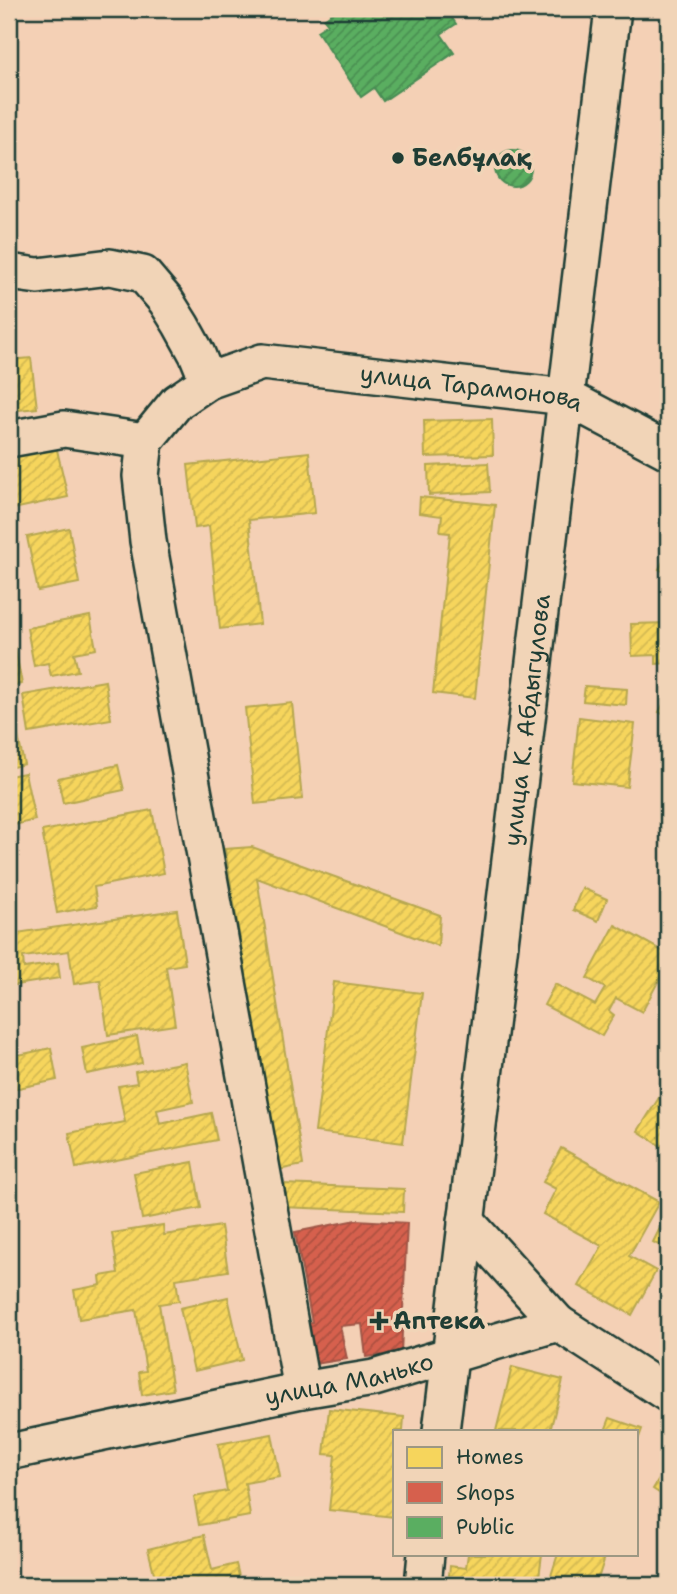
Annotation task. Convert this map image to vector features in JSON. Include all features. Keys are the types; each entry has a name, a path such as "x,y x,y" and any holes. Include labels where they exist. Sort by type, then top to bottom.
{"street":[{"name":"улица К. Абдыгулова","path":"441,1430 613,9"},
{"path":"9,272 38,276 110,267 143,274 166,301 181,325 208,381 177,402 145,441 141,476 148,541 302,1390"},
{"name":"улица Тарамонова","path":"208,381 262,362 566,397 668,452"},
{"path":"9,439 64,429 145,441"},
{"path":"466,1221 558,1323 668,1394"},
{"name":"улица Манько","path":"9,1452 302,1390 374,1378 558,1323"},
{"path":"423,1585 426,1556"}],"building: Homes":[{"path":"31,358 37,408 9,411 9,360"},
{"path":"492,419 493,455 425,457 424,421"},
{"path":"54,437 68,497 9,510 9,446"},
{"path":"309,452 315,513 249,520 260,624 220,629 209,526 195,528 188,465"},
{"path":"488,463 490,492 429,495 428,466"},
{"path":"420,497 495,505 475,698 433,693 450,533 440,532 442,516 419,513"},
{"path":"69,528 79,583 38,591 27,537"},
{"path":"668,552 668,574 659,569"},
{"path":"90,616 96,649 74,653 78,671 51,676 48,663 34,666 27,628"},
{"path":"668,623 668,663 656,664 656,655 632,656 631,624"},
{"path":"15,648 22,684 9,686 9,650"},
{"path":"105,681 111,719 29,733 23,695"},
{"path":"585,686 627,689 626,705 583,701"},
{"path":"668,695 668,717 659,712"},
{"path":"292,703 302,799 255,804 245,708"},
{"path":"579,717 635,724 627,787 572,781"},
{"path":"17,732 24,764 9,768 9,734"},
{"path":"118,765 124,790 63,803 58,778"},
{"path":"25,773 35,820 10,826 9,776"},
{"path":"152,810 164,873 94,887 97,906 57,913 42,831"},
{"path":"252,847 440,915 438,946 257,878 303,1165 278,1170 225,849"},
{"path":"582,888 607,899 598,921 573,910"},
{"path":"177,910 185,964 166,967 175,1025 108,1035 100,980 74,984 69,951 23,957 24,968 58,963 60,978 9,986 9,934"},
{"path":"615,925 668,954 668,963 642,1012 616,998 609,1011 614,1015 602,1036 544,1005 555,984 595,1005 605,988 587,978"},
{"path":"334,982 422,993 403,1143 315,1132"},
{"path":"137,1036 142,1063 87,1074 82,1048"},
{"path":"51,1048 57,1080 9,1090 9,1057"},
{"path":"185,1062 193,1102 157,1110 160,1124 211,1113 217,1140 76,1168 69,1133 125,1122 118,1086 137,1083 135,1072"},
{"path":"662,1093 668,1098 668,1142 664,1148 638,1131"},
{"path":"561,1148 659,1202 629,1256 656,1271 632,1315 579,1286 602,1246 543,1214 556,1189 543,1182"},
{"path":"193,1162 201,1208 142,1219 134,1173"},
{"path":"283,1184 404,1189 403,1212 282,1207"},
{"path":"663,1222 668,1224 668,1250 653,1242"},
{"path":"163,1225 164,1235 221,1226 228,1271 176,1279 179,1301 159,1304 173,1390 142,1395 139,1372 146,1371 136,1310 79,1319 74,1290 101,1285 100,1276 118,1273 112,1233"},
{"path":"228,1297 242,1360 194,1371 180,1308"},
{"path":"512,1367 563,1380 550,1430 496,1430"},
{"path":"329,1409 404,1417 403,1430 393,1430 393,1517 329,1510 335,1455 324,1454"},
{"path":"610,1418 642,1429 638,1440 638,1430 605,1430"},
{"path":"272,1434 280,1477 245,1483 250,1516 199,1525 194,1497 227,1491 218,1444"},
{"path":"668,1465 668,1499 653,1489"},
{"path":"204,1535 212,1570 236,1564 241,1584 157,1585 148,1549"},
{"path":"468,1556 542,1556 538,1585 448,1585 450,1566 466,1568"},
{"path":"557,1556 605,1556 596,1585 548,1585"}],"building: Shops":[{"path":"356,1220 407,1223 401,1353 366,1357 362,1324 340,1326 347,1359 314,1364 305,1323 312,1322 295,1232"}],"building: Public":[{"name":"Белбұлақ","path":"338,9 446,9 456,24 441,34 454,53 383,101 374,88 361,97 317,31 328,24 324,19"},
{"path":"513,150 526,155 531,168 526,181 513,186 500,181 495,168 500,155"}],"place":[{"name":"Белбұлақ","path":"398,158"},
{"name":"Аптека","path":"379,1321"}]}
